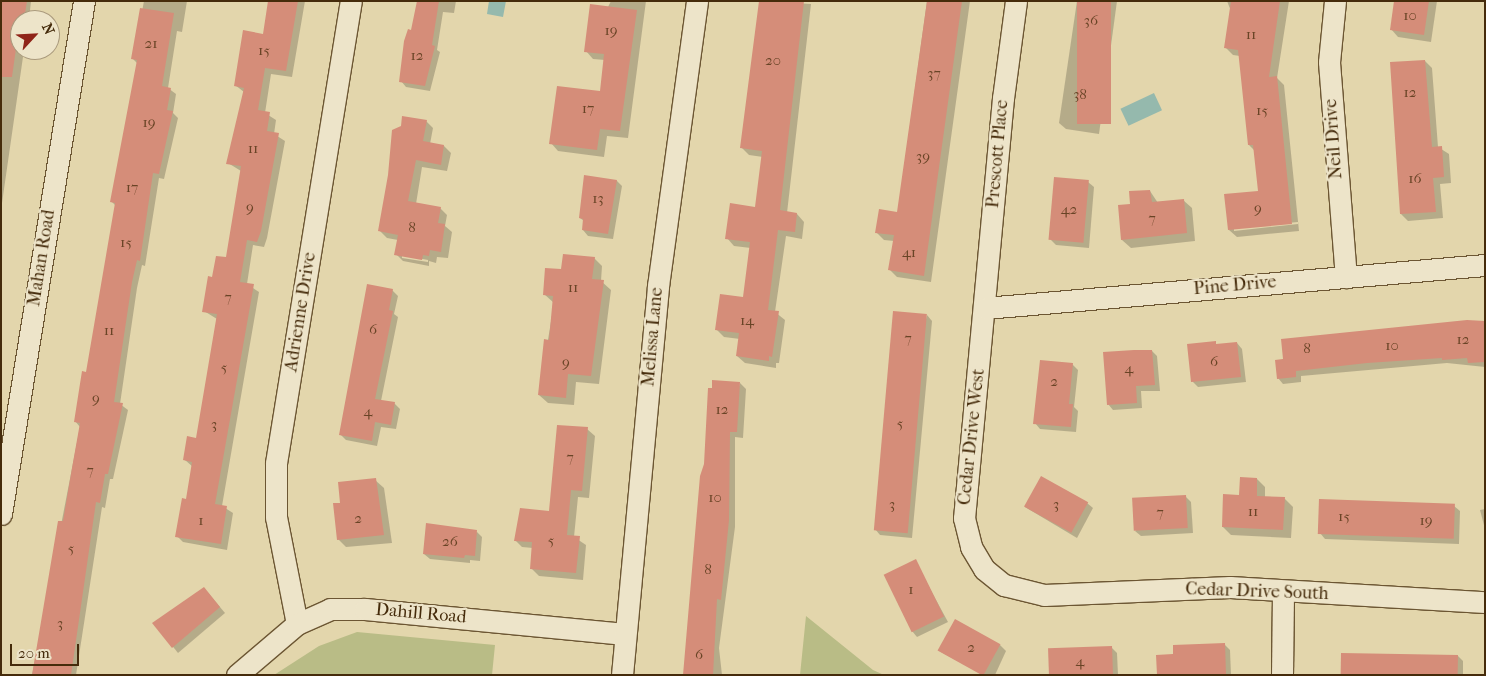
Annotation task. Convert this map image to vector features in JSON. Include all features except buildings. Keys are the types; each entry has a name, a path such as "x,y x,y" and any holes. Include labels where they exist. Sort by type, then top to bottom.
{"street":[{"name":"Mahan Road","path":"1,514 84,1"},
{"name":"Adrienne Drive","path":"297,624 276,517 276,463 351,1"},
{"name":"Melissa Lane","path":"622,675 658,286 698,1"},
{"name":"Prescott Place","path":"985,308 1003,98 1016,1"},
{"name":"Neil Drive","path":"1335,1 1329,62 1346,277"},
{"name":"Pine Drive","path":"985,308 1485,265"},
{"name":"Cedar Drive West","path":"980,563 971,547 964,518 985,308"},
{"name":"Cedar Drive South","path":"980,563 1004,585 1044,595 1230,587 1485,602"},
{"path":"1282,675 1284,591"},
{"name":"Dahill Road","path":"237,675 297,624 330,609 365,609 626,634"}],"green space":[{"path":"806,616 873,670 884,675 800,675"},
{"path":"357,632 495,645 492,675 274,675 319,646"}],"water":[{"path":"489,1 506,1 503,17 487,14"},
{"path":"1154,93 1162,110 1128,126 1120,109"}]}
